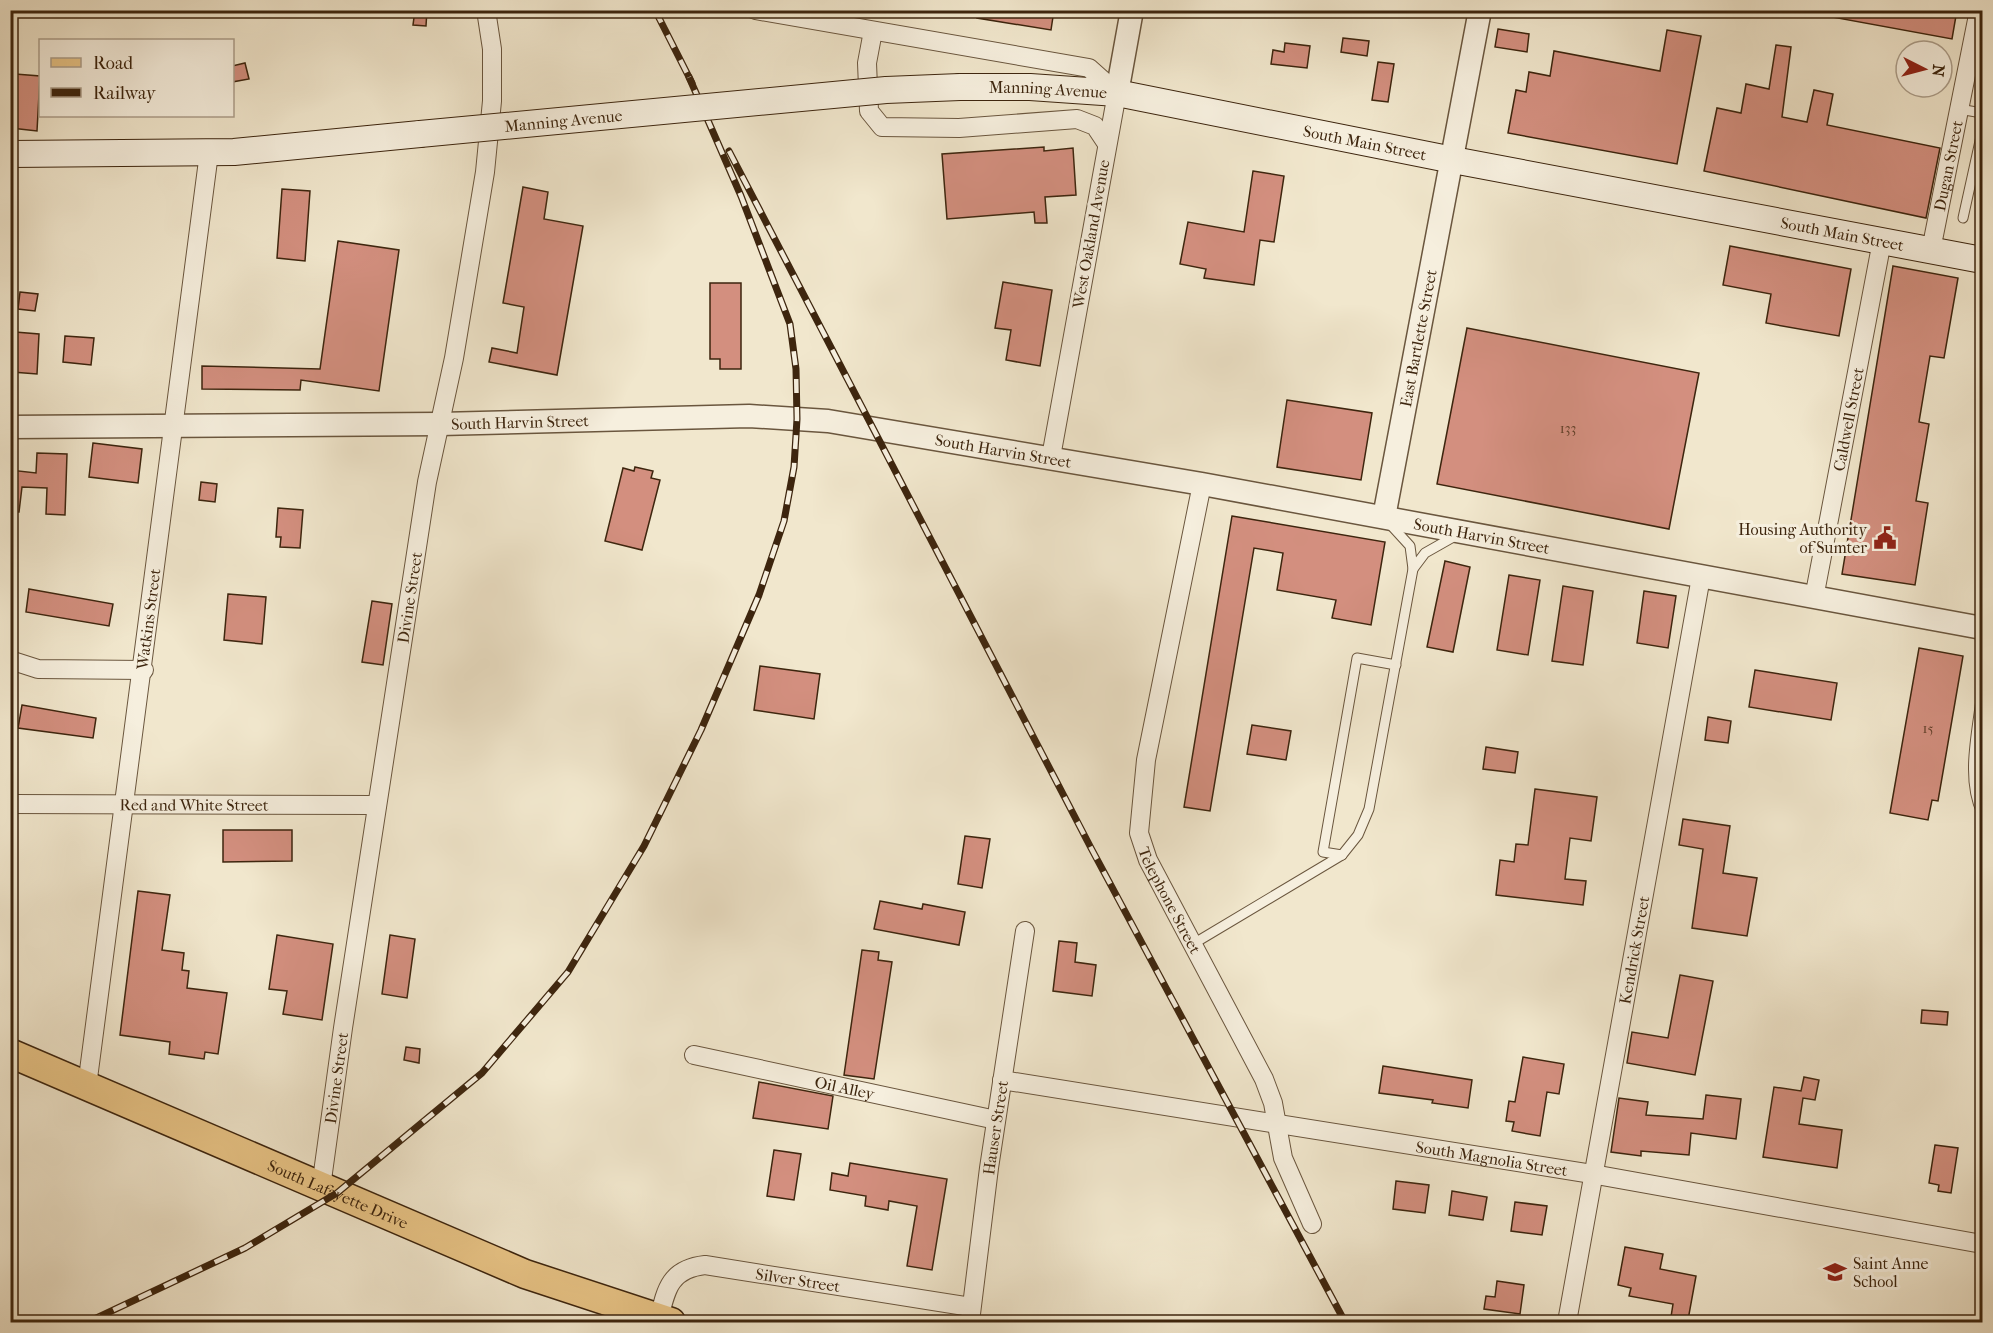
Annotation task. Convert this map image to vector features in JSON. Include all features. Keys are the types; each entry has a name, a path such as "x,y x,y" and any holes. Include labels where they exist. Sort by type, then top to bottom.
{"main road":[{"name":"Manning Avenue","path":"10,154 209,153 886,90 1030,87 1117,93"},
{"name":"South Main Street","path":"1117,93 1453,160 1983,260"},
{"name":"South Lafayette Drive","path":"10,1053 536,1278 665,1321"}],"street":[{"name":"Divine Street","path":"321,1187 427,482 454,358 485,172 492,101 492,49 486,10"},
{"path":"755,10 1089,68 1117,93"},
{"name":"West Oakland Avenue","path":"1051,457 1132,10"},
{"name":"East Bartlette Street","path":"1384,517 1480,10"},
{"name":"Dugan Street","path":"1931,250 1959,109 1977,60 1979,10"},
{"path":"873,31 867,63 869,111 882,127 958,128 1077,119 1095,126 1107,144"},
{"name":"Watkins Street","path":"87,1086 144,670 209,153"},
{"name":"Caldwell Street","path":"1814,598 1882,241"},
{"name":"South Harvin Street","path":"10,427 440,424 749,416 871,427 1202,484 1983,628"},
{"name":"Telephone Street","path":"1202,484 1146,760 1140,823 1142,844 1148,860 1264,1079 1273,1103 1283,1158 1312,1224"},
{"name":"Kendrick Street","path":"1567,1323 1701,577"},
{"path":"10,660 38,669 144,670"},
{"name":"Red and White Street","path":"10,804 377,805"},
{"name":"Hauser Street","path":"971,1315 996,1120 1025,932"},
{"name":"Oil Alley","path":"694,1054 996,1120"},
{"name":"South Magnolia Street","path":"1002,1080 1592,1174 1983,1244"},
{"name":"Silver Street","path":"665,1321 668,1287 674,1277 693,1266 705,1265 971,1315"}],"lane":[{"path":"1959,109 1983,113"},
{"path":"1963,218 1983,132"},
{"path":"1193,944 1342,855 1358,835 1369,809 1413,569 1410,546 1384,517"},
{"path":"1413,569 1425,553 1434,546 1464,532"},
{"path":"1342,855 1323,852 1358,658 1396,665"},
{"path":"1982,696 1974,763 1975,797 1983,813"}],"building":[{"path":"415,10 427,10 426,26 413,25"},
{"path":"977,10 1054,10 1051,30 977,18"},
{"path":"1833,10 1957,10 1952,39 1832,17"},
{"path":"1498,29 1529,34 1527,52 1495,47"},
{"path":"1667,30 1701,36 1677,164 1508,133 1516,90 1526,92 1529,72 1550,76 1554,51 1660,71"},
{"path":"1343,38 1369,41 1367,56 1341,52"},
{"path":"1285,43 1310,46 1307,68 1271,64 1273,50 1284,52"},
{"path":"1776,45 1791,47 1782,117 1807,122 1814,90 1833,94 1827,125 1940,148 1926,218 1704,171 1717,108 1741,113 1746,84 1769,89"},
{"path":"1378,62 1394,64 1388,102 1372,100"},
{"path":"245,63 249,79 234,82 234,66"},
{"path":"15,74 39,76 37,131 11,128"},
{"path":"1044,147 1044,151 1073,148 1076,195 1045,197 1047,223 1035,223 1034,212 947,219 942,154"},
{"path":"1253,171 1284,176 1274,242 1260,240 1254,285 1204,278 1206,269 1180,264 1188,222 1244,232"},
{"path":"523,187 548,192 544,219 583,226 557,375 489,362 492,348 517,353 524,307 503,303"},
{"path":"282,189 310,191 305,261 277,258"},
{"path":"338,241 399,250 379,391 301,380 300,390 202,389 202,366 320,369"},
{"path":"1730,246 1851,269 1839,336 1766,323 1771,294 1723,285"},
{"path":"1893,266 1958,278 1944,358 1930,356 1919,422 1929,424 1916,501 1928,503 1915,585 1842,574"},
{"path":"1003,282 1052,290 1040,366 1006,360 1011,330 995,328"},
{"path":"710,283 741,283 741,369 720,369 720,359 710,359"},
{"path":"20,292 38,294 35,311 18,309"},
{"path":"1467,328 1699,373 1669,529 1437,484"},
{"path":"15,332 39,334 37,374 12,372"},
{"path":"65,336 94,338 91,365 63,362"},
{"path":"1287,400 1372,413 1361,480 1277,467"},
{"path":"93,443 142,449 138,483 89,477"},
{"path":"37,453 67,454 65,515 46,514 47,488 22,487 19,512 10,512 10,470 36,473"},
{"path":"635,467 653,471 651,478 660,480 642,550 605,541 623,468 634,471"},
{"path":"201,482 217,484 215,502 199,500"},
{"path":"278,508 303,510 300,548 280,547 281,537 276,537"},
{"path":"1232,516 1385,542 1371,625 1332,618 1336,600 1277,590 1283,553 1254,548 1210,811 1184,807"},
{"path":"1445,561 1470,567 1453,652 1427,647"},
{"path":"1509,575 1540,580 1528,655 1497,650"},
{"path":"1563,586 1593,591 1583,665 1552,661"},
{"path":"29,589 113,604 109,626 26,612"},
{"path":"1644,591 1676,596 1668,648 1637,643"},
{"path":"228,594 266,597 262,644 224,640"},
{"path":"372,601 392,604 383,665 362,662"},
{"path":"1919,648 1963,656 1938,801 1932,800 1928,820 1890,813"},
{"path":"760,666 820,674 814,719 754,710"},
{"path":"1755,670 1837,683 1831,720 1749,707"},
{"path":"22,705 96,718 93,738 18,728"},
{"path":"1708,717 1731,721 1728,743 1705,740"},
{"path":"1252,725 1291,731 1286,760 1247,754"},
{"path":"1486,747 1518,752 1515,773 1483,769"},
{"path":"1535,789 1597,797 1591,841 1570,838 1565,879 1586,881 1583,905 1496,895 1500,860 1514,862 1516,844 1528,845"},
{"path":"1683,819 1730,826 1723,873 1757,878 1747,936 1692,928 1703,849 1679,845"},
{"path":"223,830 292,830 292,861 223,862"},
{"path":"965,836 990,839 982,888 958,884"},
{"path":"138,891 170,895 162,950 184,953 182,970 189,971 187,988 227,993 218,1054 205,1052 204,1059 169,1054 170,1042 120,1035"},
{"path":"880,901 922,909 923,904 965,912 959,945 874,929"},
{"path":"277,935 333,944 322,1020 283,1014 287,991 269,989"},
{"path":"390,935 415,939 407,998 382,994"},
{"path":"1059,941 1077,943 1075,962 1096,965 1092,996 1053,991"},
{"path":"862,950 879,952 878,960 892,962 874,1079 844,1075"},
{"path":"1680,975 1713,981 1695,1075 1627,1063 1632,1032 1668,1038"},
{"path":"1922,1010 1948,1012 1947,1025 1921,1023"},
{"path":"406,1047 420,1049 419,1063 404,1060"},
{"path":"1523,1057 1564,1064 1559,1094 1547,1092 1540,1136 1512,1131 1514,1122 1506,1121 1509,1101 1515,1102"},
{"path":"1383,1066 1472,1080 1468,1108 1432,1103 1433,1100 1379,1093"},
{"path":"1804,1077 1819,1080 1815,1100 1803,1098 1799,1124 1842,1130 1837,1168 1763,1157 1774,1087 1801,1091"},
{"path":"759,1082 833,1096 828,1129 753,1118"},
{"path":"1706,1095 1741,1099 1736,1139 1691,1133 1689,1155 1641,1151 1641,1156 1611,1152 1619,1098 1648,1102 1646,1115 1703,1119"},
{"path":"1935,1145 1958,1148 1951,1193 1938,1191 1939,1185 1929,1183"},
{"path":"774,1150 801,1154 794,1200 767,1196"},
{"path":"850,1163 947,1179 932,1270 907,1266 917,1206 889,1201 888,1210 865,1206 866,1196 830,1190 832,1173 848,1176"},
{"path":"1396,1181 1429,1185 1425,1213 1393,1209"},
{"path":"1452,1191 1487,1197 1483,1220 1449,1215"},
{"path":"1515,1202 1547,1206 1542,1235 1511,1231"},
{"path":"1625,1247 1663,1254 1660,1269 1696,1276 1688,1320 1671,1317 1673,1304 1629,1296 1631,1288 1618,1285"},
{"path":"1497,1281 1524,1285 1520,1314 1484,1309 1486,1296 1495,1297"}],"railway":[{"path":"655,10 692,83"},
{"path":"88,1322 245,1248 337,1193 482,1073 568,972 644,846 701,730 759,595 784,521 794,467 797,419 796,369 790,324 741,196 689,77"},
{"path":"729,151 1091,848 1345,1322"}],"place":[{"name":"Housing Authority of Sumter","path":"1885,538"},
{"name":"Saint Anne School","path":"1835,1272"}]}
